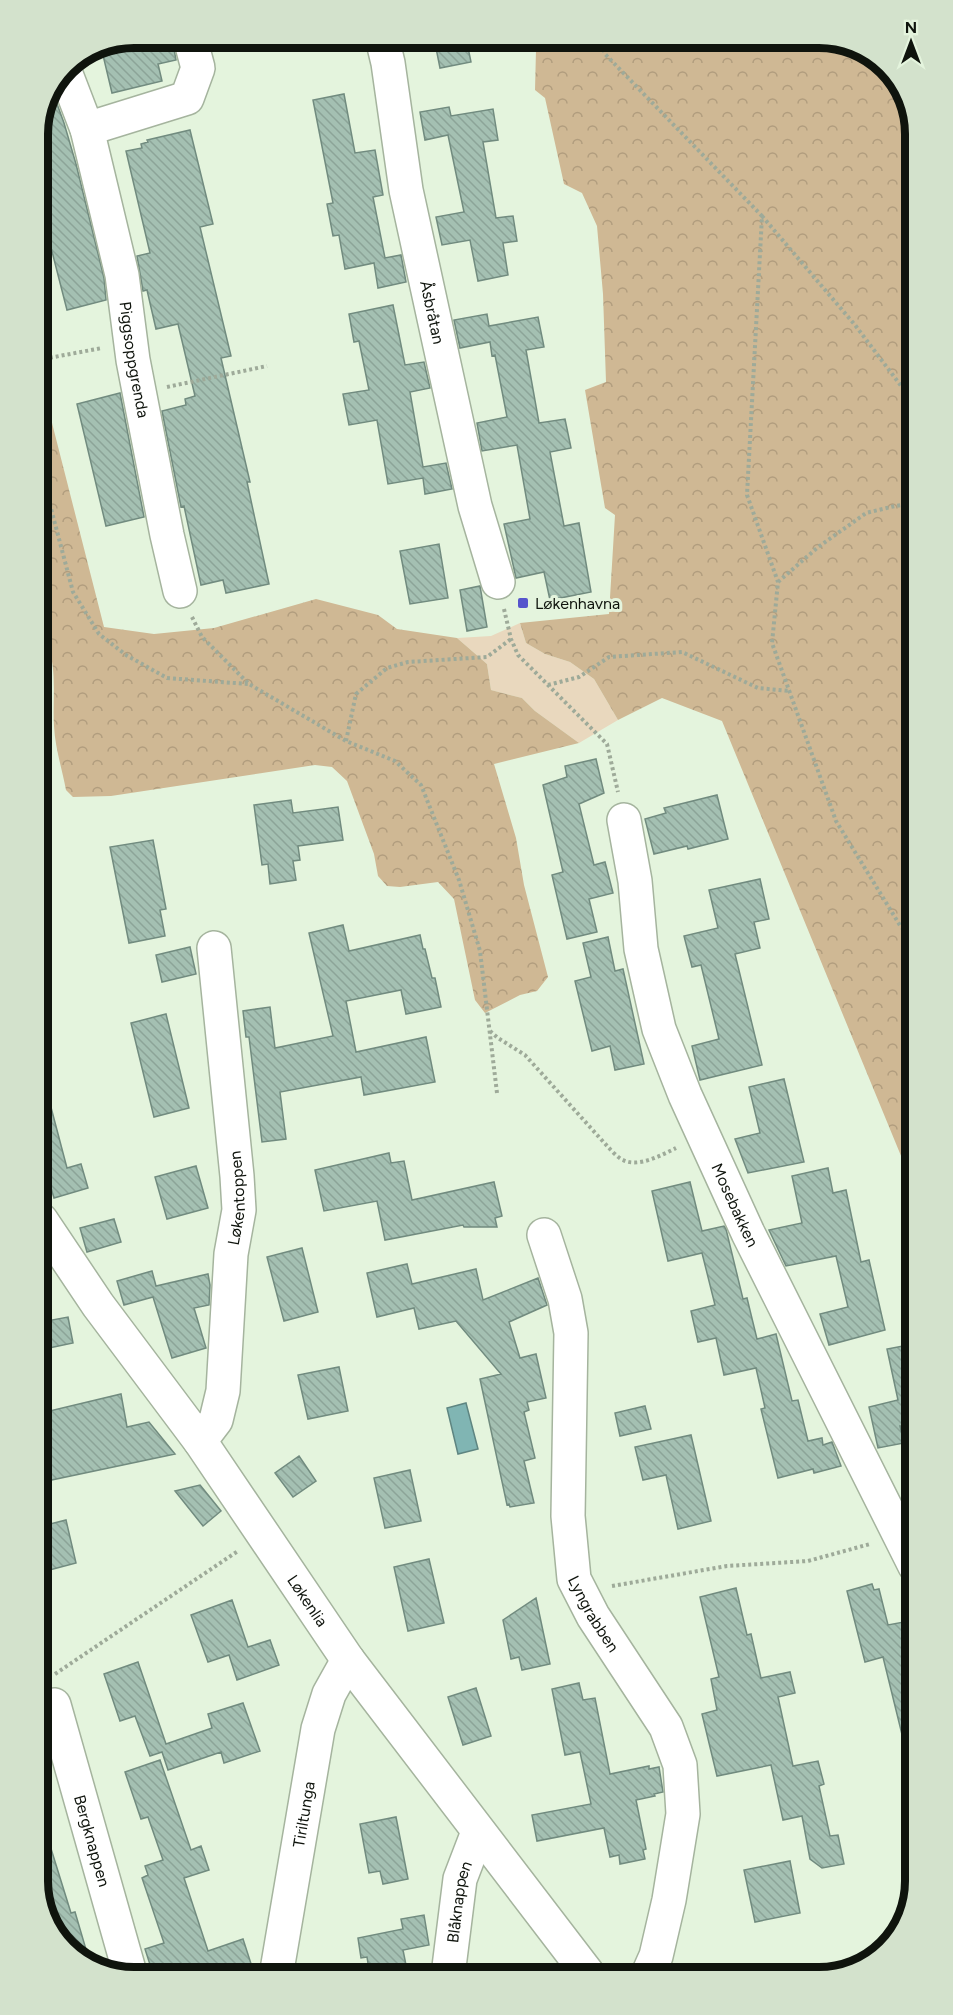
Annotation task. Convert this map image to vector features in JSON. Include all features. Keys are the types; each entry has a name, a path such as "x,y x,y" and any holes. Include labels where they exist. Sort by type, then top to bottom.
{"street":[{"path":"87,129 187,98 198,68 193,48"},
{"name":"Åsbråtan","path":"384,48 406,189 475,506 498,582"},
{"name":"Piggsoppgrenda","path":"68,79 87,129 122,275 140,393 180,591"},
{"name":"Mosebakken","path":"624,820 635,881 642,950 659,1029 748,1233 905,1546"},
{"name":"Løkentoppen","path":"200,1441 216,1420 223,1391 231,1254 238,1210 237,1176 214,948"},
{"name":"Løkenlia","path":"48,1230 98,1305 200,1441 348,1660 583,1967"},
{"name":"Lyngrabben","path":"544,1235 565,1299 571,1333 568,1516 574,1579 593,1617 666,1727 680,1765 683,1814 669,1900 656,1956 651,1967"},
{"name":"Tiriltunga","path":"278,1967 318,1729 329,1694 348,1660"},
{"name":"Bergknappen","path":"54,1690 127,1967"},
{"name":"Blåknappen","path":"449,1967 460,1879 478,1832"}],"path":[{"path":"602,48 604,54 762,216 855,325 905,391"},
{"path":"762,216 747,495 777,582 771,643 836,821 905,930"},
{"path":"48,358 131,342"},
{"path":"140,393 267,366"},
{"path":"48,497 73,592 99,634 126,655 167,678 249,684"},
{"path":"777,582 817,548 866,513 905,505"},
{"path":"498,582 511,639 518,655 607,744 624,820"},
{"path":"180,591 202,637 249,684 346,741 395,761 421,785 459,880 480,951 497,1093"},
{"path":"346,741 356,694 387,668 408,662 487,657 511,639"},
{"path":"548,685 579,677 609,657 682,652 758,688 789,691"},
{"path":"490,1030 498,1038 525,1055 623,1161 636,1162 656,1157 704,1136"},
{"path":"54,1690 262,1534"},
{"path":"583,1596 618,1584 727,1566 808,1561 900,1536"}],"shaded area":[{"path":"520,623 526,643 545,654 570,662 594,679 618,720 579,743 535,711 522,698 491,690 487,664 457,638 491,636"}],"green space":[{"path":"536,48 825,48 862,59 884,77 900,106 905,134 905,1166 722,721 662,698 618,720 594,679 570,662 545,654 526,643 520,623 609,614 615,515 605,508 585,390 606,382 603,294 597,226 582,193 564,184 545,98 535,90"},
{"path":"48,407 104,627 154,634 214,628 316,599 378,615 397,629 457,638 487,664 491,690 522,698 535,711 579,743 494,764 516,838 524,885 548,977 537,991 520,995 485,1013 475,1000 454,899 438,882 400,887 387,886 378,876 374,854 347,781 332,767 315,765 111,796 73,797 66,790 57,750 54,676 48,646"}],"water":[{"path":"466,1403 478,1449 458,1454 447,1408"}],"building":[{"path":"134,48 174,48 176,60 158,64 162,81 112,93 103,54"},
{"path":"436,48 468,48 471,62 440,68"},
{"path":"344,94 355,153 375,150 383,195 373,197 385,258 401,255 406,282 378,288 374,263 345,269 339,235 333,236 327,204 333,203 313,100"},
{"path":"56,100 76,164 104,278 106,300 67,310 48,236 48,128"},
{"path":"449,107 451,116 493,109 498,140 483,142 496,218 513,216 517,241 503,243 508,275 478,281 470,240 442,245 436,217 464,212 448,135 425,140 420,112"},
{"path":"190,130 213,224 200,227 231,356 221,358 250,482 247,482 269,584 226,593 223,580 201,585 184,506 181,507 162,411 186,405 185,399 195,396 178,324 156,329 147,290 143,291 137,256 150,253 126,151 142,148 141,144 148,142 147,140"},
{"path":"393,305 405,365 424,362 430,388 410,392 423,467 446,463 452,489 425,494 423,478 388,484 377,420 349,425 343,394 369,390 359,341 354,342 349,314"},
{"path":"487,314 489,326 538,317 544,347 526,350 539,423 565,419 571,448 550,452 564,526 579,523 591,592 550,600 544,572 516,578 504,524 530,519 517,445 482,451 477,423 507,417 495,355 492,356 490,342 460,348 454,320"},
{"path":"120,393 144,517 106,526 77,404"},
{"path":"439,544 448,598 410,604 400,551"},
{"path":"480,586 487,627 467,631 460,590"},
{"path":"596,759 604,793 579,804 594,865 605,862 613,893 589,899 597,932 567,939 552,875 563,872 543,785 567,777 565,766"},
{"path":"717,795 728,839 688,849 687,846 654,854 645,819 666,813 664,808"},
{"path":"291,800 293,813 338,807 343,840 298,846 300,860 293,861 296,880 270,884 268,864 262,865 254,805"},
{"path":"153,840 166,909 160,910 165,936 129,943 110,847"},
{"path":"760,879 769,919 754,922 760,948 735,954 762,1065 700,1080 692,1046 719,1039 701,965 692,967 684,936 718,928 709,890"},
{"path":"343,925 349,951 420,935 432,978 435,978 441,1007 406,1014 401,990 346,1001 356,1052 426,1037 435,1082 364,1095 361,1077 280,1092 286,1139 262,1142 249,1037 246,1037 243,1011 270,1007 275,1048 333,1036 309,933"},
{"path":"608,937 615,971 623,969 644,1064 615,1070 610,1046 592,1051 575,981 591,977 583,943"},
{"path":"190,947 196,974 162,982 156,955"},
{"path":"166,1014 189,1108 154,1117 131,1023"},
{"path":"784,1079 804,1162 748,1173 735,1139 760,1133 749,1087"},
{"path":"48,1096 67,1168 81,1164 88,1188 54,1198 48,1178"},
{"path":"389,1153 391,1163 404,1161 412,1200 494,1182 502,1216 495,1218 497,1227 464,1227 463,1225 385,1240 377,1201 324,1211 315,1170"},
{"path":"196,1166 208,1208 167,1219 155,1177"},
{"path":"828,1168 833,1193 846,1190 861,1262 869,1260 885,1330 829,1345 820,1314 848,1307 836,1256 786,1266 769,1230 802,1223 792,1176"},
{"path":"690,1182 702,1231 724,1226 726,1229 743,1299 747,1298 757,1339 776,1334 792,1401 798,1400 808,1441 822,1438 823,1445 832,1442 841,1466 814,1473 813,1469 778,1478 761,1409 765,1408 756,1368 724,1375 716,1338 698,1342 691,1311 715,1305 702,1253 668,1261 652,1191"},
{"path":"114,1219 121,1242 87,1252 80,1228"},
{"path":"302,1248 318,1312 284,1321 267,1257"},
{"path":"407,1264 412,1284 476,1269 483,1300 538,1278 547,1305 509,1322 520,1358 536,1354 546,1398 527,1402 529,1410 524,1412 535,1458 524,1461 534,1503 510,1507 509,1504 507,1505 480,1379 501,1374 456,1321 419,1329 414,1308 377,1317 367,1273"},
{"path":"152,1271 156,1286 208,1274 209,1305 194,1308 206,1348 172,1358 153,1297 124,1305 117,1281"},
{"path":"68,1317 73,1343 48,1348 48,1321"},
{"path":"905,1346 905,1428 900,1426 904,1443 878,1448 869,1407 898,1400 887,1349"},
{"path":"339,1367 348,1411 308,1419 298,1375"},
{"path":"121,1394 127,1427 149,1422 175,1454 48,1481 48,1411"},
{"path":"645,1406 651,1429 620,1436 615,1413"},
{"path":"691,1435 711,1521 678,1529 666,1475 643,1480 635,1447"},
{"path":"299,1456 316,1481 293,1497 275,1473"},
{"path":"410,1470 421,1521 385,1528 374,1478"},
{"path":"200,1485 221,1511 203,1526 175,1491"},
{"path":"66,1520 76,1563 48,1570 48,1524"},
{"path":"429,1559 444,1623 408,1631 394,1567"},
{"path":"872,1584 874,1590 879,1589 888,1625 905,1622 905,1747 883,1657 865,1662 847,1591"},
{"path":"736,1588 747,1635 751,1634 761,1678 790,1672 795,1693 778,1697 793,1766 818,1761 824,1784 819,1786 830,1836 838,1835 844,1864 822,1868 810,1859 802,1816 783,1820 771,1765 717,1776 702,1714 717,1710 711,1679 719,1677 700,1597"},
{"path":"536,1598 550,1664 522,1670 519,1657 511,1659 503,1620"},
{"path":"232,1600 248,1647 270,1640 279,1665 237,1680 229,1655 208,1662 191,1615"},
{"path":"138,1662 166,1744 212,1728 208,1714 243,1703 260,1751 224,1763 221,1752 168,1770 162,1752 150,1756 135,1716 120,1721 104,1674"},
{"path":"579,1683 583,1700 595,1698 610,1774 649,1766 649,1769 659,1767 663,1792 636,1800 646,1849 643,1850 645,1859 620,1864 619,1855 610,1857 604,1828 537,1841 532,1815 591,1804 580,1752 565,1755 552,1689"},
{"path":"476,1688 491,1736 463,1745 448,1697"},
{"path":"160,1760 191,1850 201,1846 209,1870 184,1878 208,1951 243,1939 252,1967 151,1967 145,1949 164,1943 142,1878 148,1875 145,1866 163,1860 148,1817 141,1819 125,1772"},
{"path":"396,1817 408,1879 383,1884 380,1871 369,1873 360,1824"},
{"path":"48,1839 71,1913 75,1912 87,1953 66,1933 53,1909 48,1881"},
{"path":"790,1861 800,1913 755,1922 744,1870"},
{"path":"424,1915 429,1945 403,1950 406,1967 369,1967 367,1957 361,1958 358,1938 403,1929 401,1919"}],"place":[{"name":"Løkenhavna","path":"523,603"}]}
